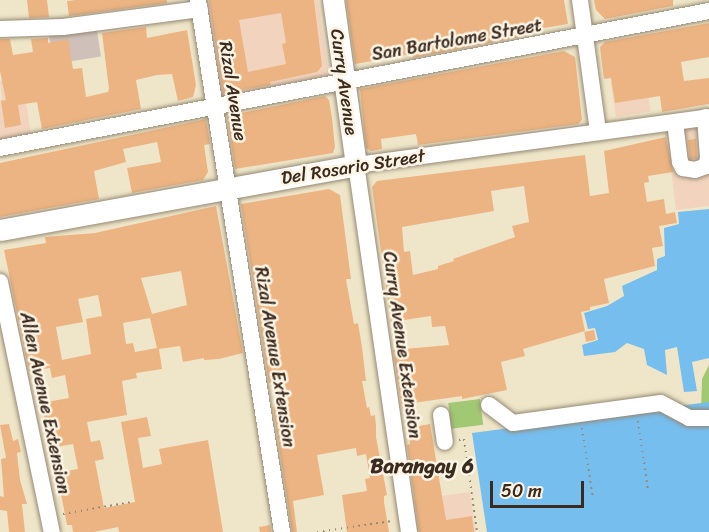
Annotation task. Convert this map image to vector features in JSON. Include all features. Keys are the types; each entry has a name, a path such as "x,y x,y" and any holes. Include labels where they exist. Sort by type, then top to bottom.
{"main road":[{"name":"Curry Avenue","path":"333,0 356,165"},
{"name":"Del Rosario Street","path":"0,230 356,165"}],"street":[{"path":"580,0 598,132"},
{"path":"0,29 63,27 199,4"},
{"name":"Rizal Avenue","path":"199,4 230,188"},
{"name":"San Bartolome Street","path":"0,148 709,11"},
{"path":"675,122 680,162 683,168 695,170 706,166 708,158 707,117"},
{"name":"Del Rosario Street","path":"356,165 707,117"},
{"name":"Curry Avenue Extension","path":"356,165 408,525"},
{"name":"Rizal Avenue Extension","path":"230,188 282,532"},
{"name":"Allen Avenue Extension","path":"0,282 50,525"},
{"path":"489,405 513,423 661,403 689,418 709,418"},
{"path":"441,415 445,442"}],"path":[{"path":"636,412 648,490"},
{"path":"581,420 593,498"},
{"path":"445,442 464,439 477,532"},
{"path":"50,525 131,502"},
{"path":"317,532 408,525"}],"shaded area":[{"path":"203,0 318,0 329,76 219,97"},
{"path":"96,25 101,57 54,64 49,33"},
{"path":"645,76 651,112 616,117 610,81"},
{"path":"22,77 31,134 0,139 0,100 2,99 0,81"},
{"path":"709,121 709,206 676,210 666,126"},
{"path":"470,492 476,532 414,532 410,500"}],"green space":[{"path":"709,365 709,411 701,412 702,379"},
{"path":"480,399 483,425 451,429 448,403"}],"water":[{"path":"709,209 709,358 692,362 697,391 684,392 677,347 665,350 667,375 647,365 644,349 627,343 615,352 584,356 582,345 598,340 595,328 588,329 584,313 607,306 624,296 622,286 657,270 657,259 665,256 664,228 679,224 678,212"},
{"path":"709,402 709,532 487,532 472,433"}],"building":[{"path":"27,0 47,0 49,17 29,18"},
{"path":"167,0 167,3 69,16 67,1"},
{"path":"209,0 314,0 322,66 317,72 270,82 271,85 223,93","holes":["281,13 286,43 282,44 286,64 248,72 239,20"]},
{"path":"346,0 564,0 568,24 525,31 526,36 413,58 412,54 355,64"},
{"path":"594,0 673,0 673,6 605,19 596,10"},
{"path":"709,23 709,57 681,62 684,81 709,78 709,104 662,112 660,96 615,103 611,78 604,79 600,47 605,42"},
{"path":"146,27 147,38 187,30 196,85 193,97 178,101 172,74 157,75 136,80 141,109 42,129 37,102 18,105 21,125 5,128 1,101 6,100 0,71 0,39 10,39 13,55 33,52 31,39 48,38 48,43 68,39 73,69 82,68 86,97 108,92 109,89 102,33"},
{"path":"564,51 575,57 582,120 578,124 418,145 416,134 381,139 382,149 371,151 366,148 360,89"},
{"path":"325,96 329,100 332,118 335,147 333,153 235,169 227,116"},
{"path":"206,119 210,144 204,145 208,172 203,180 132,193 127,168 161,162 157,142 123,149 126,162 94,171 99,199 0,217 0,163"},
{"path":"666,137 673,172 648,176 649,182 644,183 647,202 664,199 666,214 675,212 677,223 659,226 663,246 652,248 655,266 604,279 609,303 590,307 590,310 581,312 585,331 523,349 525,356 501,362 507,390 462,399 462,396 413,403 413,407 402,408 393,350 449,345 445,326 432,327 431,316 391,322 372,187 377,181 585,155 590,196 609,193 604,151","holes":["524,186 529,222 512,226 515,237 453,259 454,261 438,266 438,269 413,275 410,251 404,252 402,227 494,211 491,191"]},
{"path":"696,139 697,158 690,159 688,140"},
{"path":"329,189 340,195 351,279 346,279 354,324 358,323 362,347 366,381 362,381 367,408 369,407 371,416 375,415 376,437 387,495 384,496 384,502 389,532 347,532 342,495 367,491 365,479 370,478 366,454 357,456 356,448 317,455 324,495 293,501 297,532 292,532 273,407 289,404 284,380 269,383 241,204"},
{"path":"216,206 243,353 219,359 204,360 204,358 183,362 180,346 159,349 162,369 136,373 137,378 122,381 127,415 87,422 91,442 100,440 104,459 95,461 104,508 135,502 121,422 147,417 151,436 138,438 143,468 162,464 159,449 208,440 223,532 119,532 118,527 94,532 73,532 72,525 67,525 57,473 78,469 73,444 50,448 41,403 69,398 65,375 52,378 50,368 29,371 4,250 46,243 45,237 95,233","holes":["181,271 187,305 152,314 141,278","98,295 102,316 86,319 91,354 62,360 56,327 83,322 78,299","150,318 157,348 135,352 133,343 126,344 123,323"]},
{"path":"594,330 596,340 586,342 584,332"},
{"path":"9,424 13,441 18,439 21,452 17,453 20,480 27,504 22,504 25,532 9,532 7,511 0,510 0,496 4,497 1,459 6,458 0,425"},
{"path":"430,424 446,520 472,516 474,532 419,532 407,445 410,444 408,428"},
{"path":"270,525 271,532 260,532 259,527"}],"district":[{"name":"Barangay 6","path":"422,466"}]}
